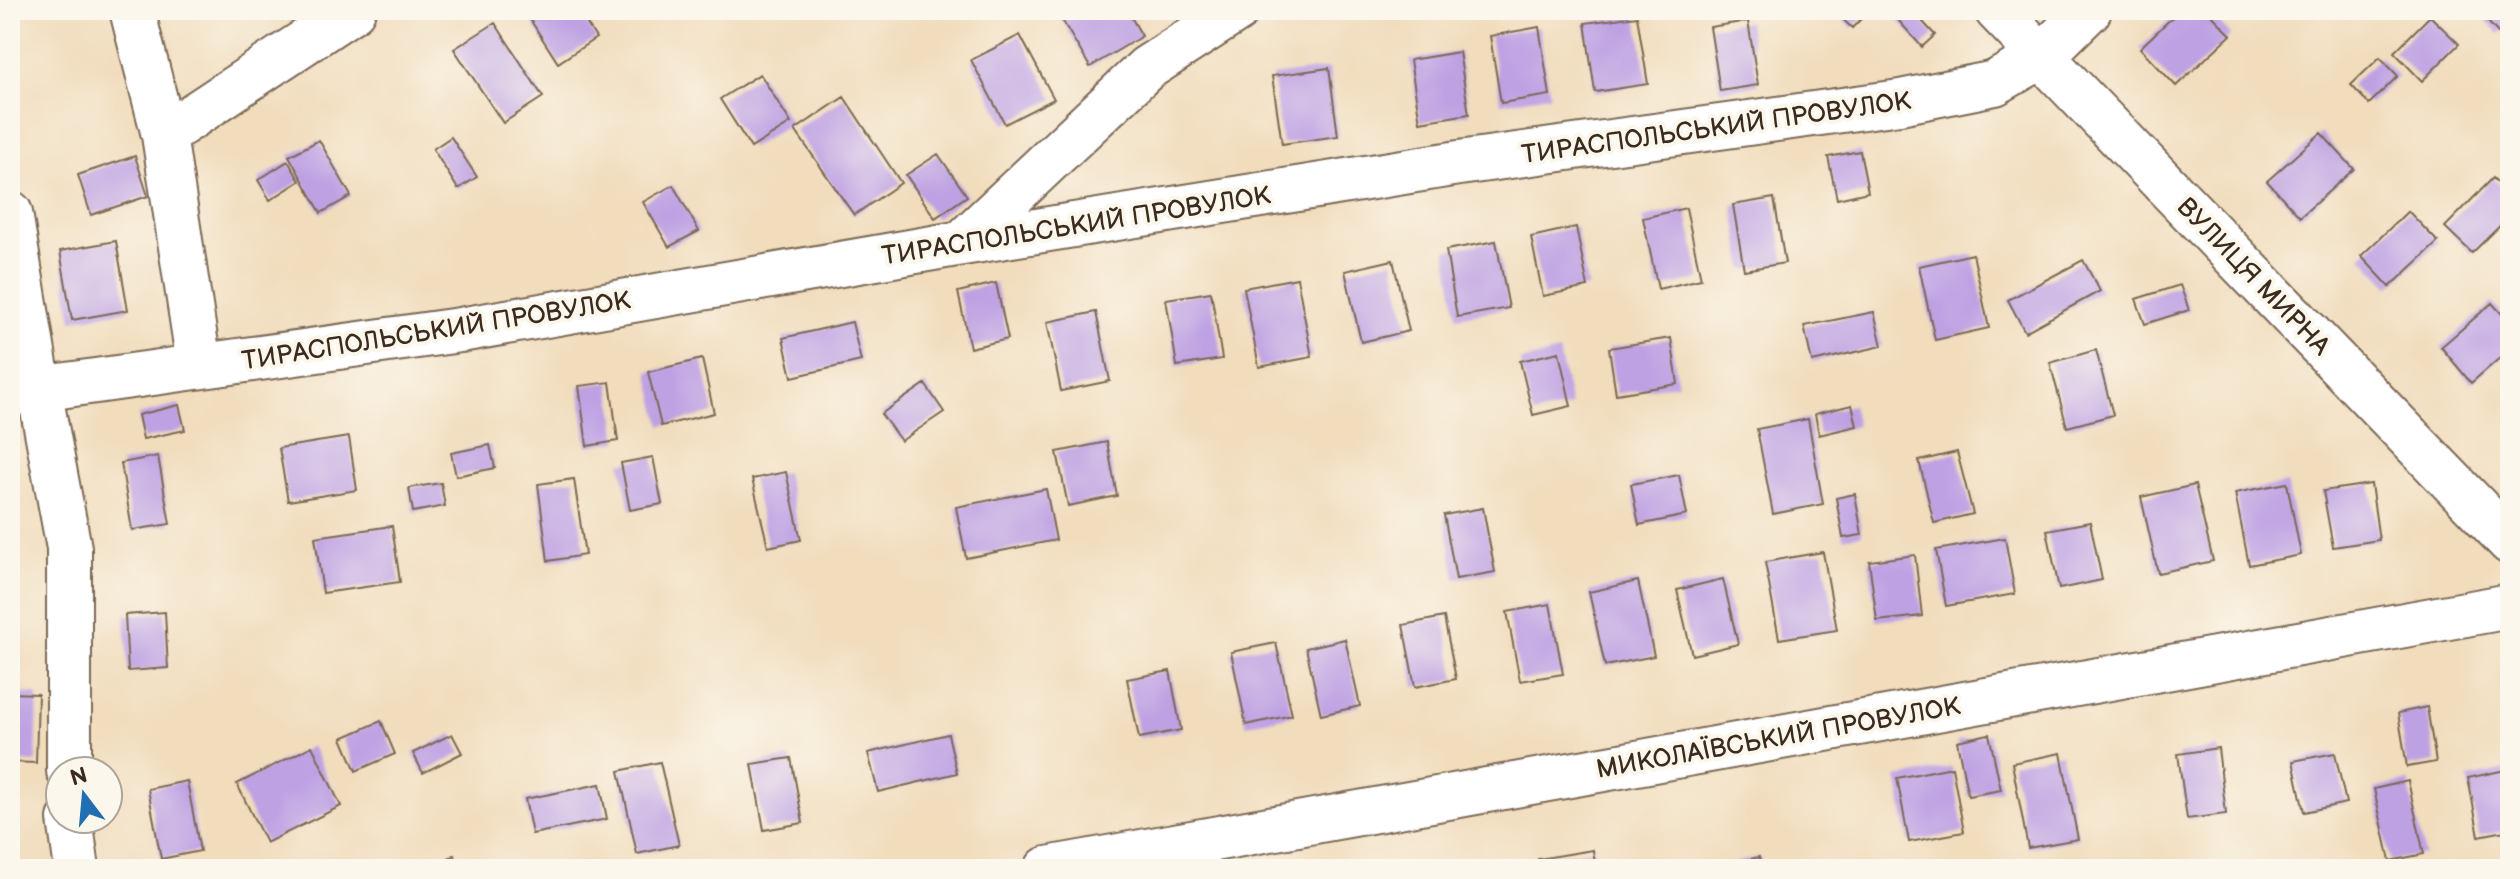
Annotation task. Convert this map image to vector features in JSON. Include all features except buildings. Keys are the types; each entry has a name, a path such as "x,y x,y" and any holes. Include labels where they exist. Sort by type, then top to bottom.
{"street":[{"path":"132,10 164,135 199,365"},
{"path":"164,135 353,10"},
{"path":"962,243 1147,68 1237,10"},
{"name":"ВУЛИЦЯ МИРНА","path":"1997,10 2510,542"},
{"name":"ТИРАСПОЛЬСЬКИЙ ПРОВУЛОК","path":"24,391 460,330 962,243 1459,163 1900,102 1995,83 2042,56 2089,10"},
{"path":"10,213 24,391 69,548 69,755"},
{"name":"МИКОЛАЇВСЬКИЙ ПРОВУЛОК","path":"1047,869 2510,606"},
{"path":"72,835 77,869"}]}
